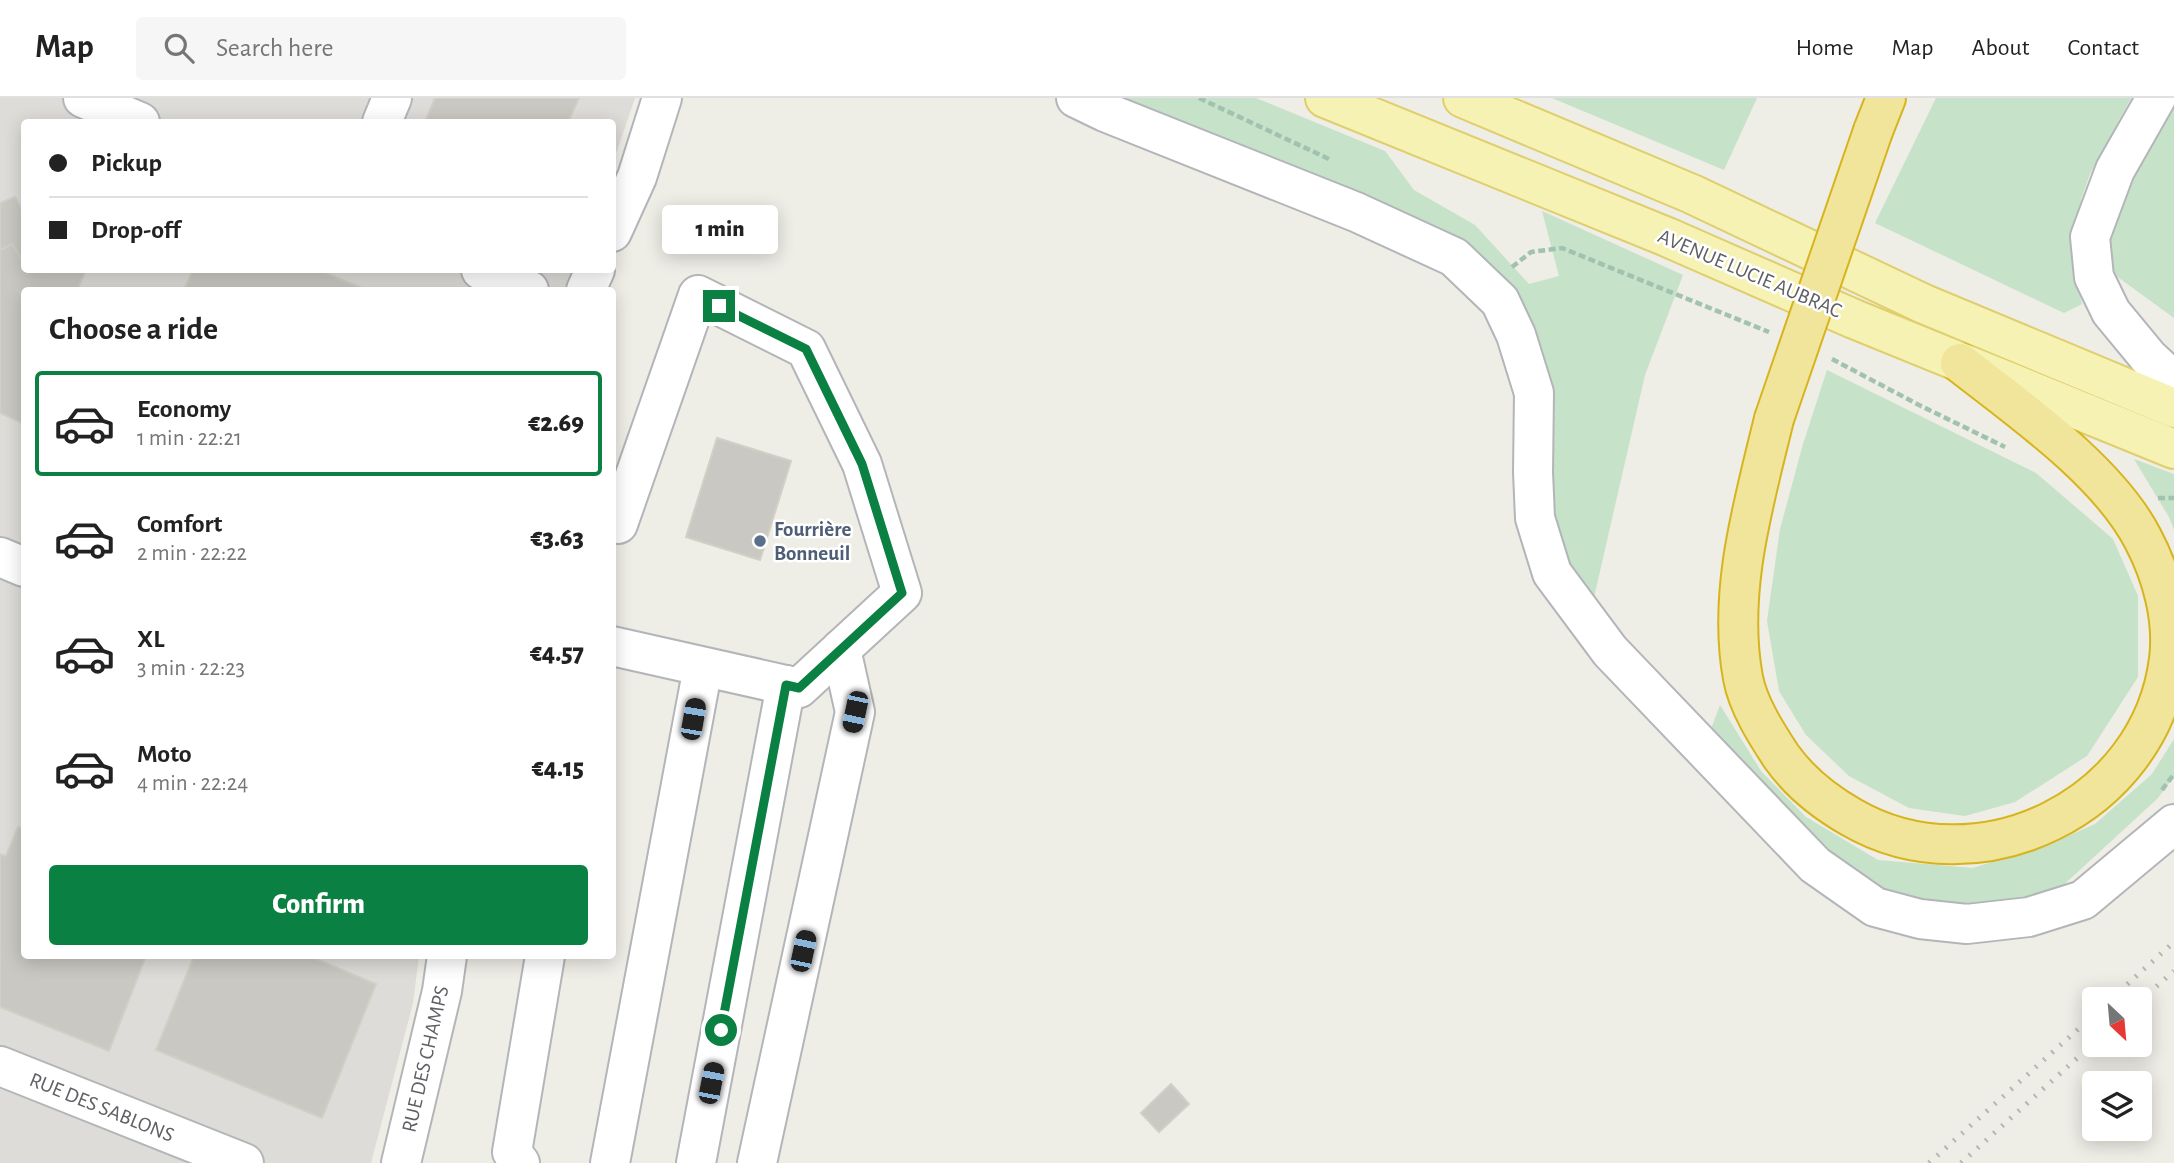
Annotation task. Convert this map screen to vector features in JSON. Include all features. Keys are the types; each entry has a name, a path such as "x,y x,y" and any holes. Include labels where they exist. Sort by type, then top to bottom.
{"highway":[{"path":"1880,115 1774,419 1741,574 1738,617 1743,681 1770,740 1788,766 1806,786 1865,825 1897,837 1928,844 1959,845 1996,841 2049,824 2077,807 2107,782 2132,753 2147,729 2161,694 2169,659 2169,620 2160,578 2143,539 2123,507 2089,469 1961,363"}],"main road":[{"name":"AVENUE LUCIE AUBRAC","path":"1325,98 1667,237 1854,319 2174,449"},
{"name":"AVENUE LUCIE AUBRAC","path":"1463,98 1692,194 1924,304 2174,408"}],"street":[{"path":"83,98 133,119"},
{"path":"383,119 392,98"},
{"path":"637,177 662,98"},
{"path":"616,223 672,98"},
{"path":"1076,98 1356,212 1454,257 1500,301 1516,335 1534,393 1535,518 1552,573 1610,651 1815,865 1875,907 1920,919 1966,925 2029,917 2083,900 2166,811"},
{"path":"2155,98 2115,170 2090,237 2094,276 2111,312 2149,358 2174,381"},
{"path":"488,273 522,287"},
{"path":"616,647 799,688 902,593 862,464 806,349 698,295 618,524"},
{"path":"0,557 21,566"},
{"path":"757,1163 855,712 841,649"},
{"path":"610,1163 703,667"},
{"path":"696,1163 786,685"},
{"name":"RUE DES CHAMPS","path":"401,1163 442,991 447,959"},
{"path":"520,1163 512,1152 544,959"},
{"name":"RUE DES SABLONS","path":"0,1066 244,1163"}],"path":[{"path":"1199,98 1335,162"},
{"path":"1511,267 1531,252 1562,248 1769,332"},
{"path":"1821,353 2005,447"},
{"path":"2123,507 2148,500 2174,498"},
{"path":"2166,811 2174,774"}],"shaded area":[{"path":"0,98 635,98 616,153 616,119 21,119 21,273 574,273 568,287 21,287 21,959 419,959 413,1003 371,1163 0,1163"}],"green space":[{"path":"1109,98 1256,98 1385,151 1414,190 1475,225 1529,284 1559,276 1542,211 1683,275 1645,375 1592,606 1560,561 1518,301"},
{"path":"1552,98 1757,98 1724,170"},
{"path":"1936,98 2131,98 2090,174 2081,199 2077,284 2082,304 2064,313 1875,223"},
{"path":"2174,98 2174,318 2104,267 2118,197"},
{"path":"1827,370 2036,473 2113,539 2138,596 2138,677 2087,756 2015,802 1965,816 1909,808 1849,776 1806,735 1779,691 1767,621 1780,529"},
{"path":"2134,459 2174,474 2174,530 2169,517"},
{"path":"1720,705 1761,771 1806,817 1878,860 1973,868 2057,841 2095,824 2152,774 2174,739 2174,776 2158,798 2057,891 2004,908 1969,909 1890,898 1836,862 1709,734"}],"building":[{"path":"435,98 579,98 569,119 426,119"},
{"path":"15,197 21,208 21,258 12,244 0,250 0,203"},
{"path":"12,244 21,258 21,273 85,273 78,287 21,287 21,423 0,413 0,250"},
{"path":"192,273 325,273 360,287 185,287"},
{"path":"717,438 791,461 760,560 686,537"},
{"path":"18,827 21,828 21,959 145,959 109,1051 0,1007 0,854 6,856"},
{"path":"193,959 316,959 376,984 322,1118 156,1050"},
{"path":"1171,1084 1189,1104 1159,1132 1141,1113"}],"railway":[{"path":"2124,987 2174,942"},
{"path":"2152,990 2174,971"},
{"path":"1929,1163 2082,1026"},
{"path":"1961,1163 2082,1054"}],"place":[{"name":"Fourrière Bonneuil","path":"760,541"}],"route":[{"path":"719,306 806,349 862,464 902,593 799,688 786,685 721,1030"}]}
